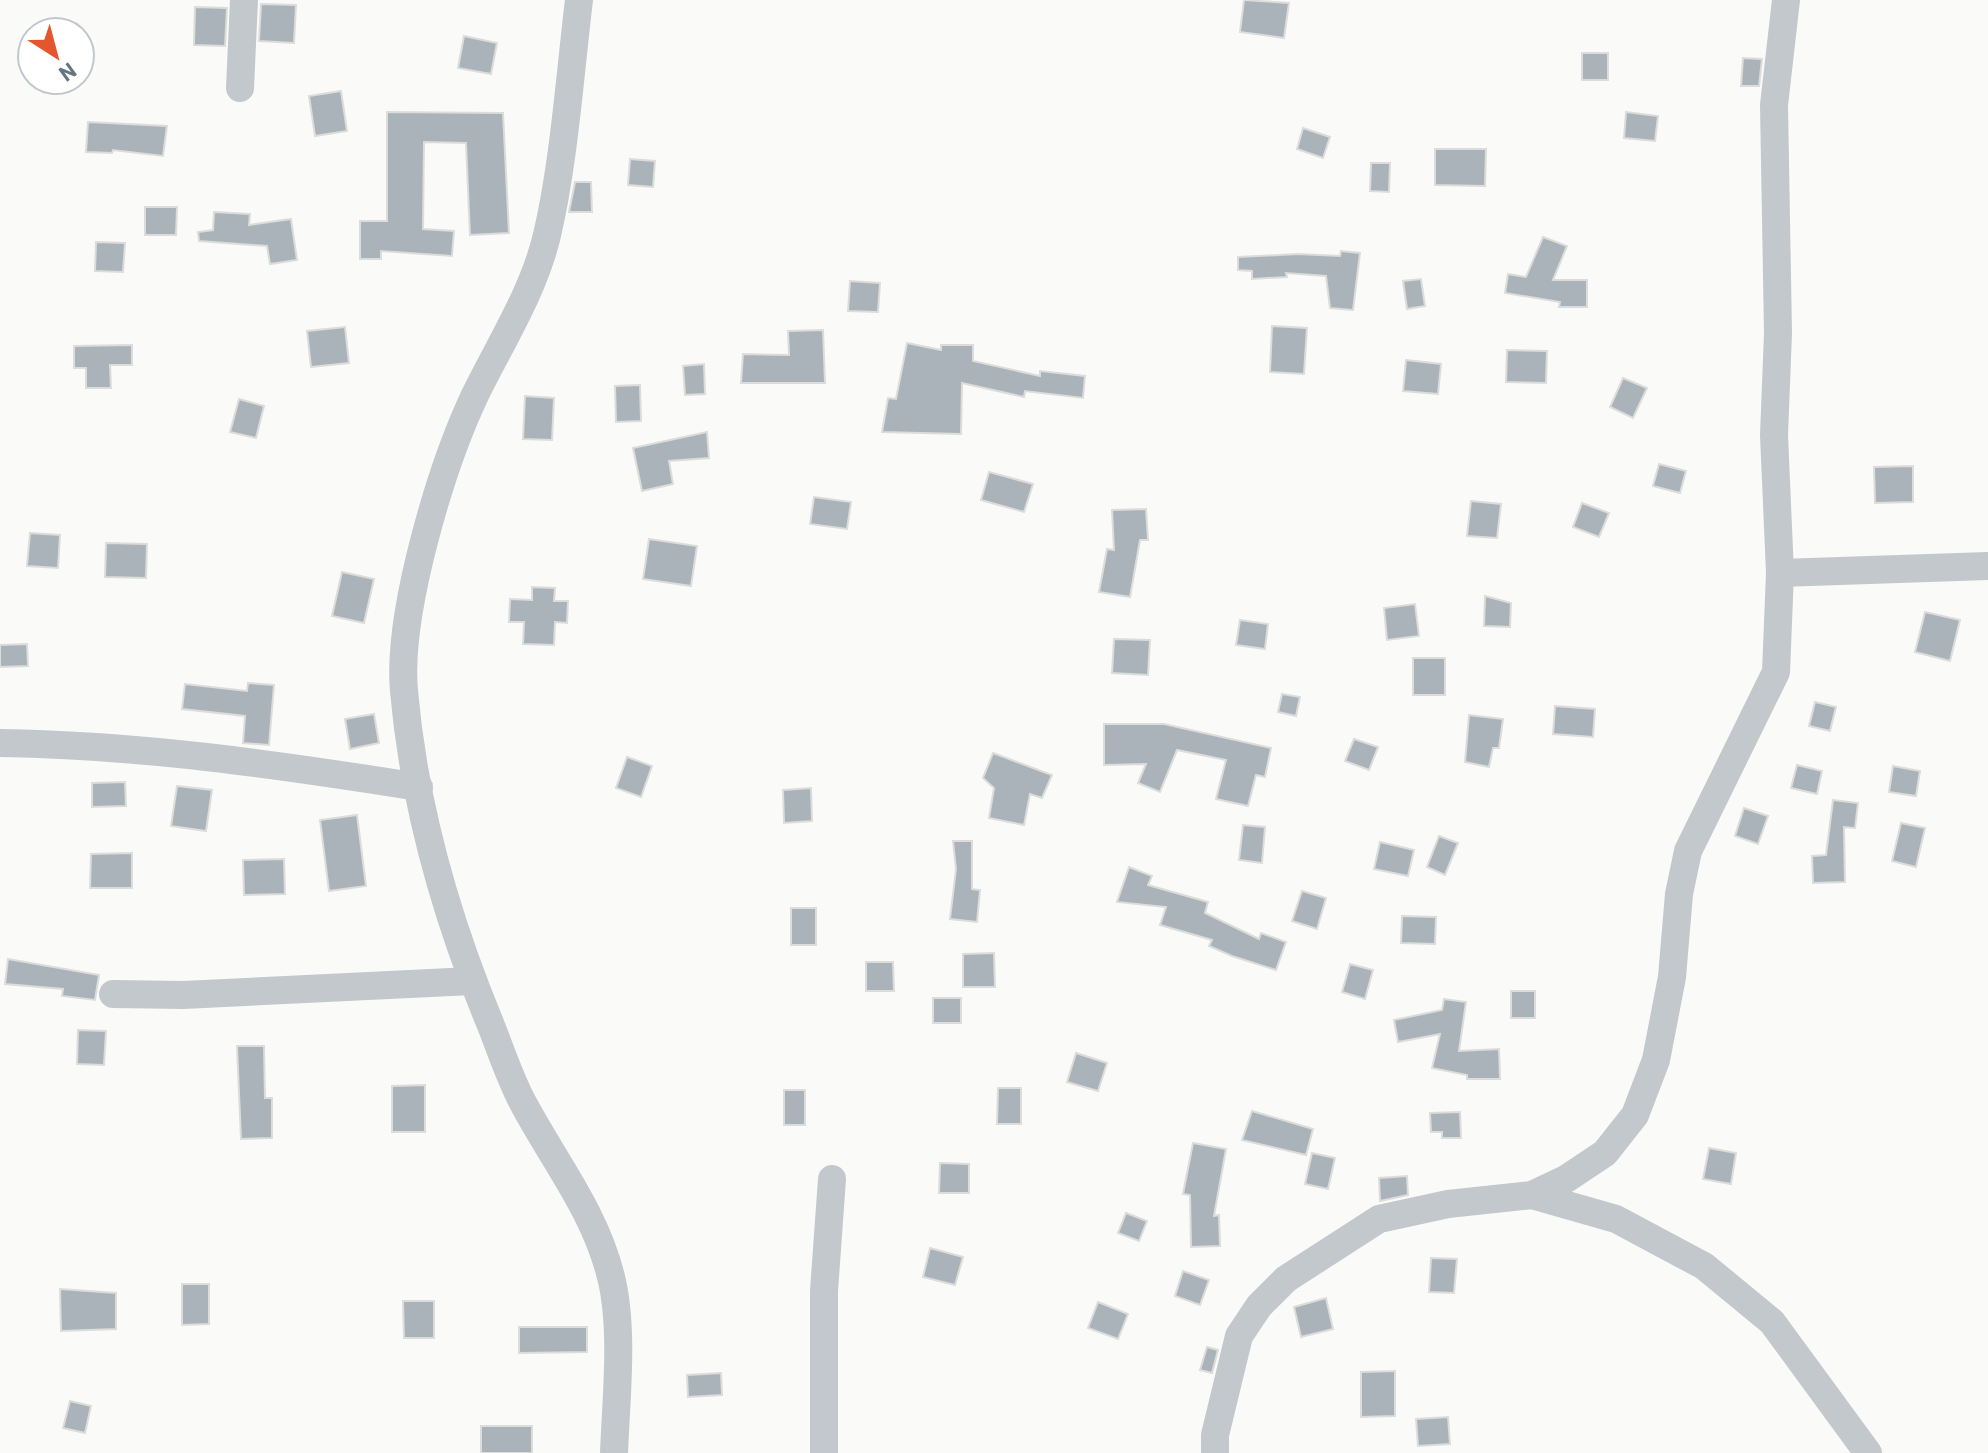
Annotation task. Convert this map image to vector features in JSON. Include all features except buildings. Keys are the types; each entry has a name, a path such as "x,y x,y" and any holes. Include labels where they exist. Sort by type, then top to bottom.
{"street":[{"path":"240,88 244,0"},
{"path":"579,0 547,237 524,296 473,399 450,457 406,620 404,689 419,787 444,900 472,981 521,1099 579,1195 601,1243 612,1281 616,1328 614,1453"},
{"path":"1215,1453 1215,1435 1239,1336 1259,1306 1286,1279 1379,1219 1448,1204 1532,1195 1566,1179 1605,1153 1635,1115 1659,1046 1672,977 1679,894 1688,851 1776,672 1780,573 1774,435 1778,289 1774,105 1786,0"},
{"path":"1780,573 1988,566"},
{"path":"0,743 90,744 202,755 419,787"},
{"path":"113,994 183,995 472,981"},
{"path":"824,1453 824,1291 832,1179"},
{"path":"1532,1195 1616,1219 1704,1266 1772,1322 1868,1453"}]}
